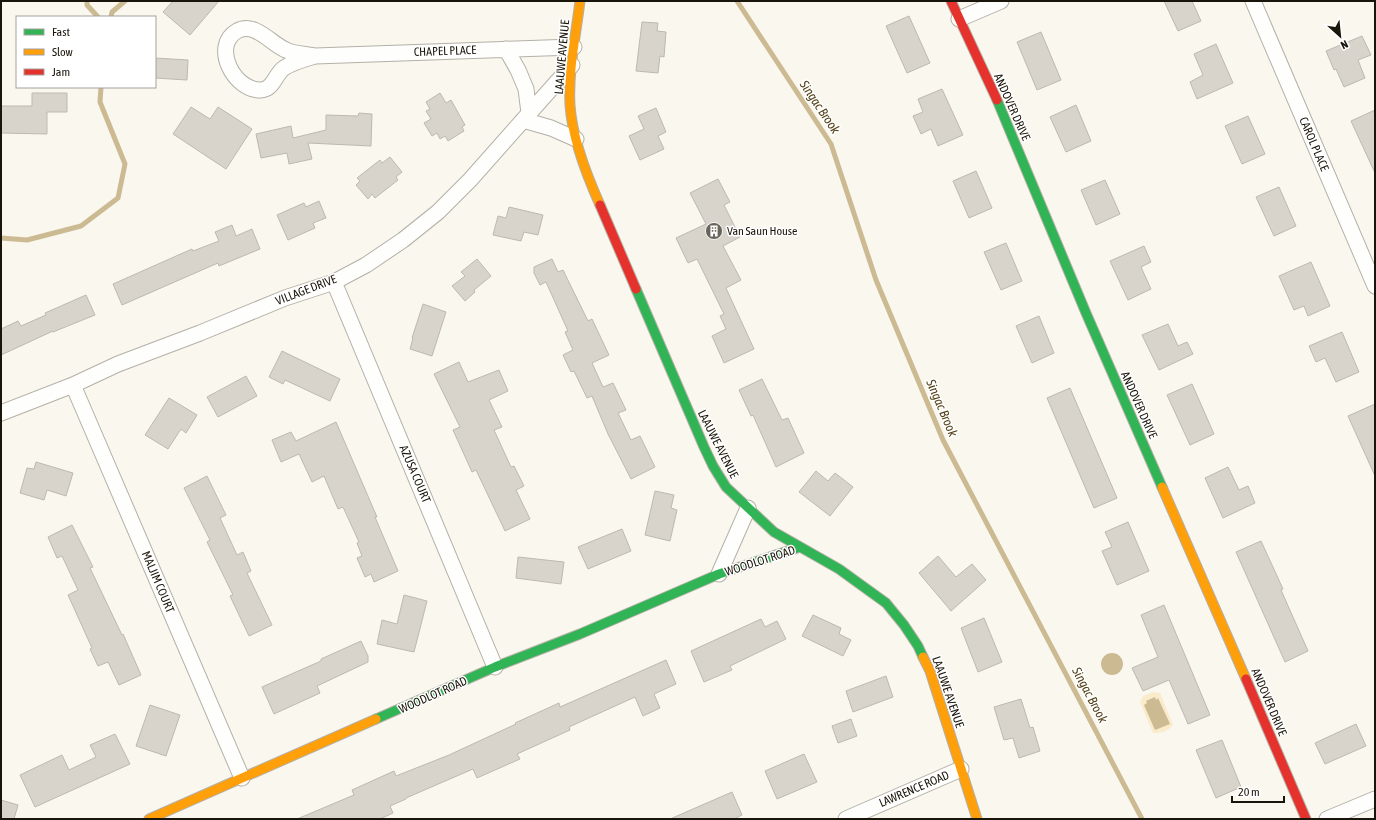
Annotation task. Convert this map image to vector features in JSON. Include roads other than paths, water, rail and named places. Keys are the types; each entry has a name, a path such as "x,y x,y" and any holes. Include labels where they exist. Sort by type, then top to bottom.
{"street":[{"name":"LAAUWE AVENUE","path":"580,1 570,78 570,106 573,129 590,183 713,466 726,488 774,532 839,569 865,587 886,603 904,625 918,646 930,671 977,819"},
{"name":"ANDOVER DRIVE","path":"950,1 1008,125 1086,313 1261,712 1306,819"},
{"path":"959,19 1001,1"},
{"name":"CAROL PLACE","path":"1252,1 1375,286"},
{"name":"CHAPEL PLACE","path":"315,56 290,64 283,69 272,85 264,90 254,90 243,86 235,77 229,66 226,54 231,37 238,31 247,29 257,31 286,50 315,56 574,46"},
{"path":"506,49 518,70 526,89 526,117 576,139"},
{"name":"VILLAGE DRIVE","path":"1,413 73,385 118,364 200,333 285,298 334,282 366,265 403,240 438,212 470,180 572,65"},
{"name":"AZUSA COURT","path":"334,282 495,667"},
{"name":"MALJIM COURT","path":"73,385 242,778"},
{"name":"WOODLOT ROAD","path":"719,574 748,508"},
{"name":"WOODLOT ROAD","path":"149,819 495,667 580,634 719,574 800,547"},
{"name":"LAWRENCE ROAD","path":"846,819 961,769"},
{"path":"1327,819 1375,799"}],"waterway":[{"path":"87,1 87,5 97,16"},
{"path":"111,16 112,12 125,1"},
{"name":"Singac Brook","path":"737,1 831,144 876,280 943,440 1142,819"},
{"path":"1,238 27,240 81,226 118,198 125,164 100,102 101,88"}],"place":[{"name":"Van Saun House","path":"714,231"}]}
